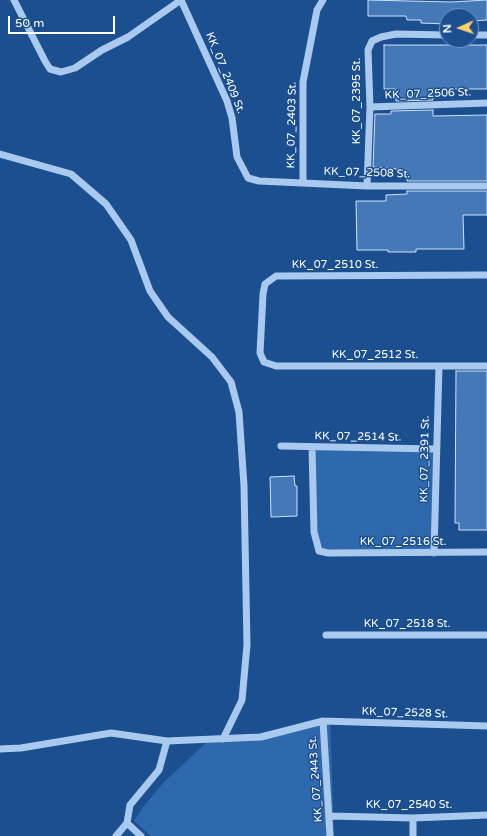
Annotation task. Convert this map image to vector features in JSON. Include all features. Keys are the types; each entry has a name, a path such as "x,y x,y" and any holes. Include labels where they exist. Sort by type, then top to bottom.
{"street":[{"path":"14,0 50,69 60,72 75,68 102,50 128,37 181,0"},
{"name":"KK_07_2409 St.","path":"181,0 227,101 232,118 237,157 248,178"},
{"name":"KK_07_2403 St.","path":"303,182 303,82 317,10 323,0"},
{"name":"KK_07_2395 St.","path":"367,186 370,107 368,50 372,41 381,37 396,34 439,35"},
{"name":"KK_07_2506 St.","path":"370,107 487,104"},
{"path":"0,154 71,174 106,204 131,240 150,291 168,317 212,357 231,382 238,412 244,486 247,645 242,700 224,739"},
{"name":"KK_07_2508 St.","path":"248,178 259,181 367,186 487,186"},
{"name":"KK_07_2510 St.","path":"264,362 260,353 263,294 265,284 276,276 487,276"},
{"name":"KK_07_2512 St.","path":"264,362 276,366 487,366"},
{"name":"KK_07_2391 St.","path":"434,553 439,366"},
{"name":"KK_07_2514 St.","path":"280,446 436,449"},
{"name":"KK_07_2516 St.","path":"312,447 314,532 319,551 328,553 487,552"},
{"name":"KK_07_2518 St.","path":"326,635 487,635"},
{"name":"KK_07_2528 St.","path":"0,749 21,748 111,733 167,741 260,737 323,721 487,726"},
{"name":"KK_07_2443 St.","path":"323,721 330,816 330,836"},
{"path":"116,836 127,823 130,805 159,770 167,741"},
{"name":"KK_07_2540 St.","path":"330,816 413,818 487,815"},
{"path":"413,818 413,836"},
{"path":"127,823 141,836"}],"shaded area":[{"path":"312,447 436,449 434,553 319,551"},
{"path":"330,717 334,836 151,836 134,821 143,807 164,782 207,742 239,738"}],"building":[{"path":"368,0 451,2 487,0 487,20 479,20 479,8 439,8 439,24 421,23 421,20 407,20 406,16 368,16"},
{"path":"384,45 439,45 439,48 479,48 479,45 487,45 487,89 433,89 433,100 396,101 395,89 384,89"},
{"path":"433,110 433,116 487,115 487,181 407,181 407,170 373,167 375,114 391,114 391,111"},
{"path":"407,191 487,191 487,215 463,215 464,249 416,249 416,252 357,250 356,201 386,201 386,195 407,194"},
{"path":"456,371 487,371 487,530 459,530 459,523 455,523"},
{"path":"294,476 295,486 297,486 297,516 271,517 270,477"}]}
